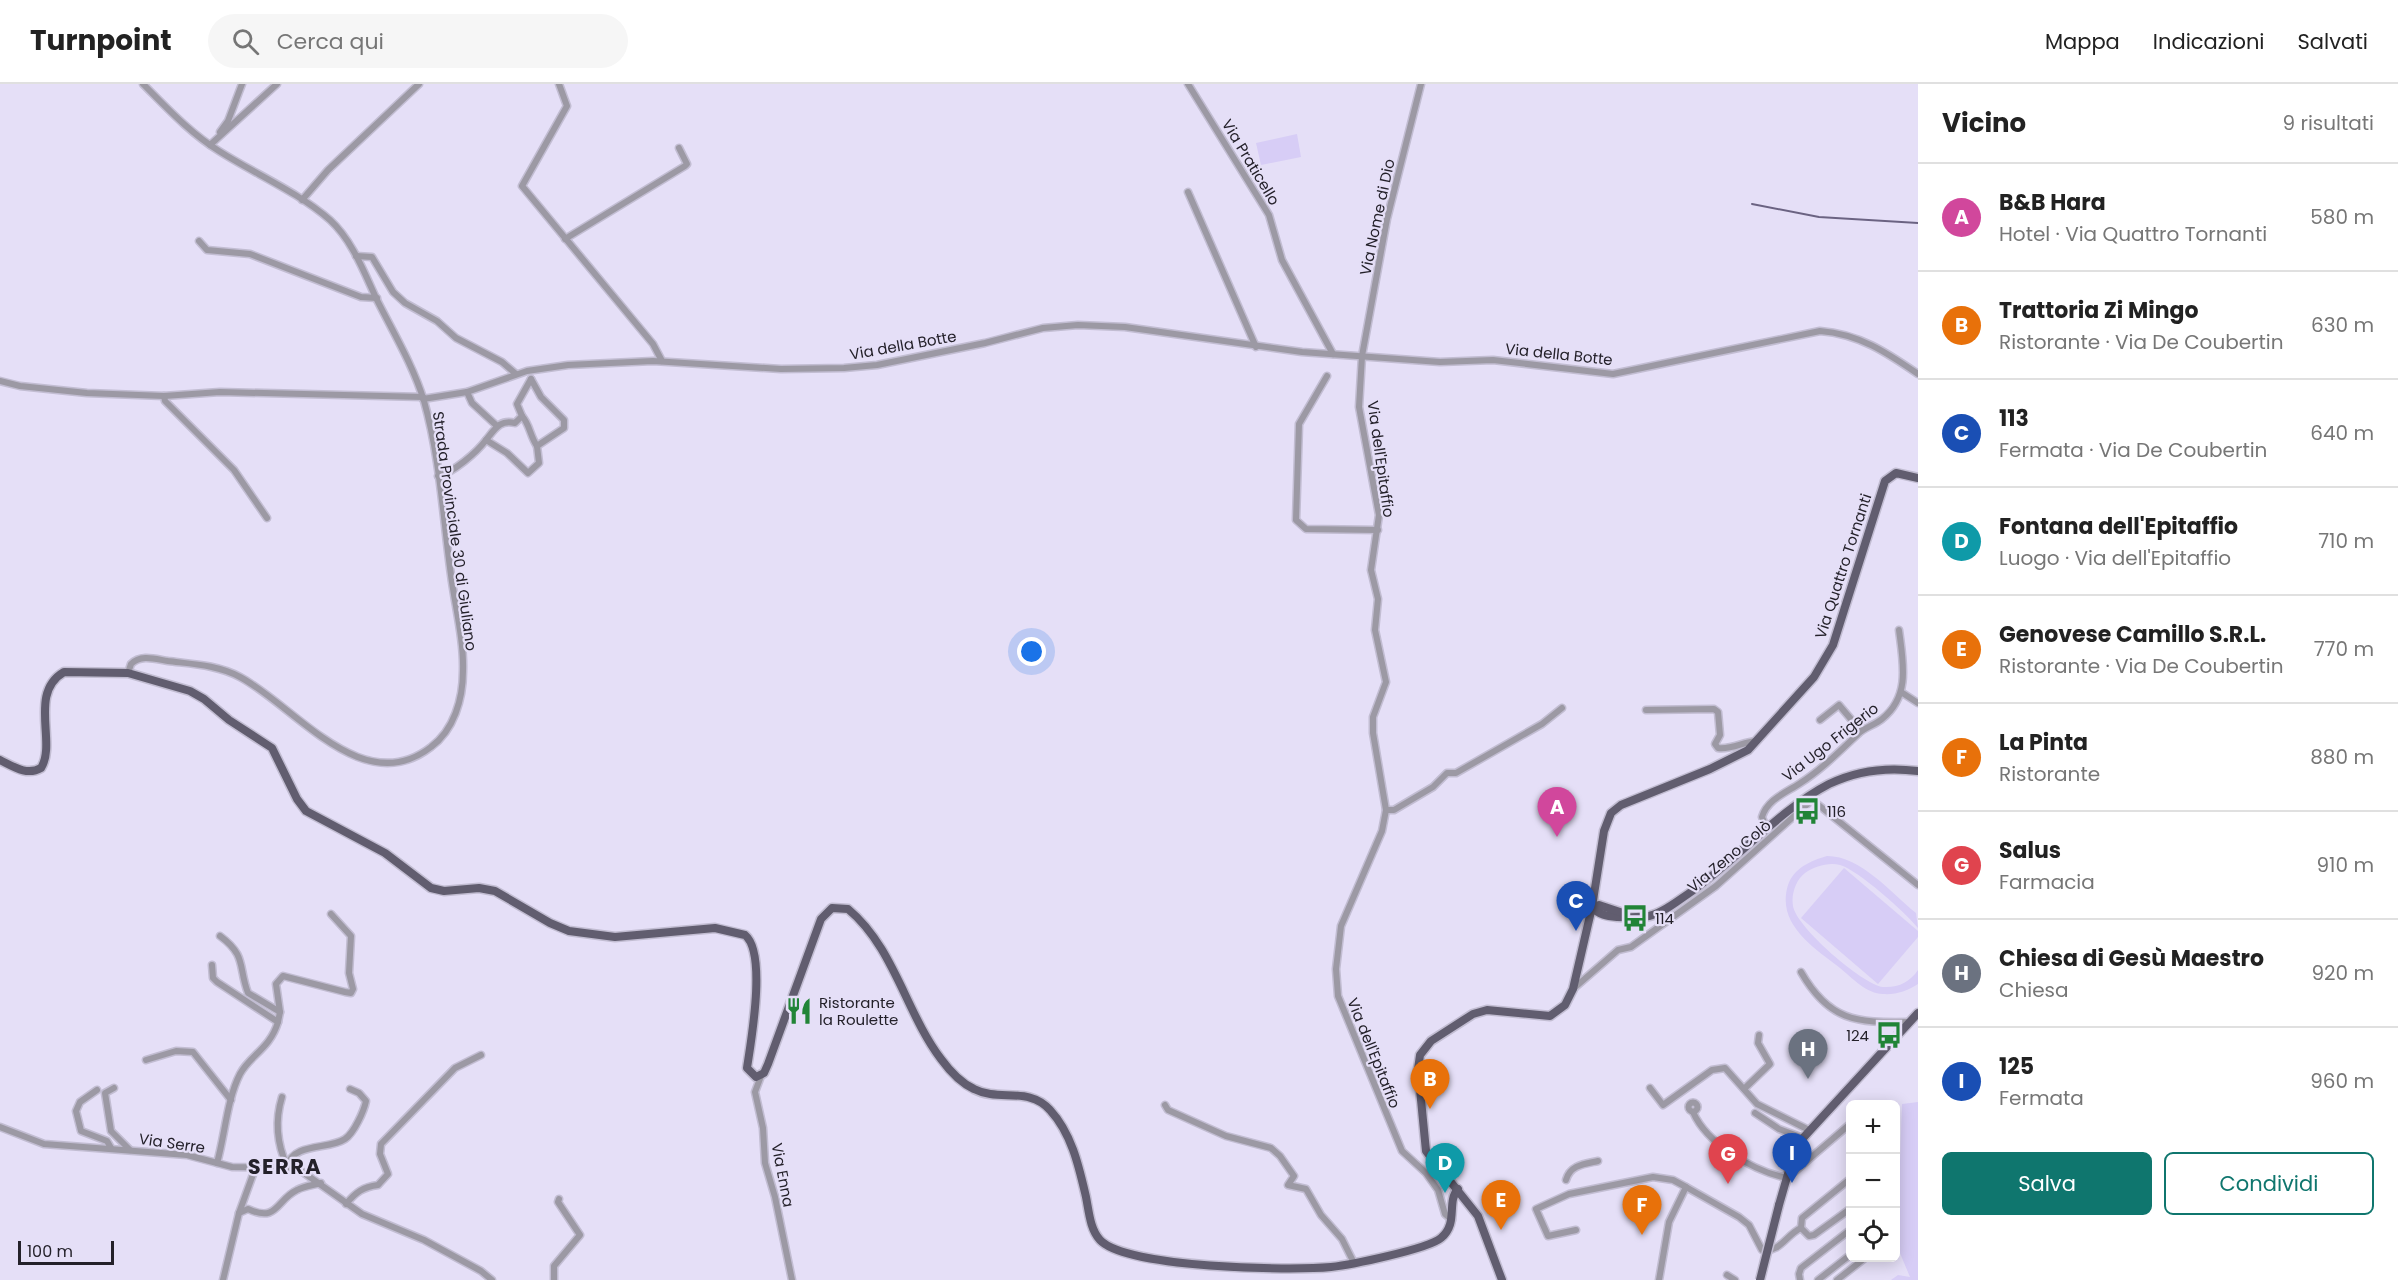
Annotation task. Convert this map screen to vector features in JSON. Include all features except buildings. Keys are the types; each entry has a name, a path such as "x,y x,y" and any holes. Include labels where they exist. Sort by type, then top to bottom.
{"main road":[{"name":"Via Quattro Tornanti","path":"1572,989 1592,907 1604,831 1616,808 1710,769 1748,750 1814,677 1833,645 1885,481 1896,473 1918,478"},
{"path":"0,760 25,771 32,772 41,768 48,751 44,729 46,708 49,692 57,676 72,671 128,673 190,691 229,720 265,742 276,753 297,799 306,811 385,853 431,888 444,891 479,888 495,891 550,923 591,935 633,937 715,928 745,935 753,948 756,987 755,1020 747,1068 750,1074 761,1076 773,1053 821,919 827,910 843,907 854,914 871,933 931,1045 954,1074 974,1090 1025,1095 1051,1110 1064,1129 1076,1157 1094,1232 1107,1246 1170,1263 1332,1267 1440,1239 1453,1220 1453,1196 1458,1189"},
{"path":"1592,907 1599,905 1610,913 1635,918 1651,916 1711,878 1767,830 1831,783 1858,774 1894,769 1918,771"},
{"path":"1597,874 1601,901 1610,913"},
{"path":"1587,927 1594,919 1610,913"},
{"path":"1502,1280 1478,1216 1426,1151 1418,1069 1420,1055 1440,1034 1473,1014 1488,1010 1550,1016 1565,1005 1572,989"},
{"path":"1760,1280 1794,1153 1809,1131 1918,1013"}],"street":[{"name":"Strada Provinciale 30 di Giuliano","path":"128,673 131,664 142,657 216,668 237,675 259,688 341,750 357,759 376,763 407,760 419,756 438,741 451,723 460,695 463,670 438,476 423,398 401,345 356,256 333,222 302,200 210,145 174,116 143,84"},
{"path":"210,145 228,121 242,84"},
{"path":"210,145 277,84"},
{"path":"302,200 328,170 419,84"},
{"path":"559,84 567,106 522,186 653,344 662,361"},
{"name":"Via Praticello","path":"1188,84 1269,215 1282,260 1333,354"},
{"name":"Via Nome di Dio","path":"1362,356 1387,219 1421,84"},
{"path":"565,239 685,166 687,164 679,148"},
{"path":"1188,192 1256,347"},
{"path":"199,241 207,250 250,254 361,297 376,298"},
{"path":"356,256 372,256 393,292 405,303 437,321 456,338 502,362 516,374"},
{"name":"Via della Botte","path":"0,381 47,390 164,396 220,392 423,398 467,392 516,374 568,365 662,361 781,369 855,367 985,343 1034,330 1078,325 1125,327 1256,347 1440,362 1493,360 1613,374 1820,331 1844,333 1888,354 1918,374"},
{"name":"Via dell'Epitaffio","path":"1362,356 1359,407 1379,515 1371,570 1378,599 1375,630 1386,681 1373,717 1373,733 1386,810 1382,831 1341,926 1336,969 1338,996 1402,1151 1426,1173 1438,1190 1444,1214 1453,1220"},
{"name":"Via dell'Epitaffio","path":"1328,376 1299,423 1296,520 1306,529 1378,530"},
{"path":"486,440 511,456 526,472 539,463 537,446 517,404 531,379 541,397 564,420 561,432 537,446"},
{"path":"467,392 481,413 497,426"},
{"path":"164,396 165,401 234,470 267,518"},
{"path":"438,476 451,471 478,451 497,426 508,422 515,423 522,416"},
{"path":"1899,630 1904,674 1901,692 1918,703"},
{"name":"Via Ugo Frigerio","path":"1767,830 1762,817 1764,810 1773,800 1811,776 1861,731 1882,719 1896,704 1901,692"},
{"path":"1820,720 1839,705 1861,731"},
{"path":"1386,810 1394,810 1433,787 1447,773 1456,773 1519,738 1562,708"},
{"path":"1646,710 1714,709 1718,712 1720,722 1720,735 1715,744 1718,748 1727,749 1744,742 1756,741"},
{"path":"1810,798 1918,885"},
{"name":"Via Zeno Colò","path":"1572,989 1618,950 1631,947 1716,886 1810,798"},
{"path":"217,1163 231,1100 241,1072 264,1047 278,1022 280,1012 276,984 283,976 345,992 351,993 353,989 349,973 351,936 331,914"},
{"path":"220,936 229,943 241,960 248,993 280,1012"},
{"path":"212,965 213,978 217,982 278,1022"},
{"path":"1801,972 1823,1004 1848,1018 1876,1023 1909,1022"},
{"path":"1744,1089 1770,1064 1758,1043 1759,1035"},
{"path":"146,1060 176,1051 193,1052 231,1100"},
{"path":"346,1204 356,1192 367,1186 378,1185 388,1174 380,1154 381,1144 455,1068 481,1055"},
{"path":"1650,1088 1663,1105 1712,1070 1725,1068 1757,1104 1809,1131"},
{"name":"Via Enna","path":"761,1076 755,1092 763,1128 765,1163 775,1197 792,1280"},
{"path":"114,1088 105,1093 111,1131 130,1150"},
{"path":"287,1166 289,1160 300,1152 336,1143 349,1135 366,1101 359,1093 350,1089"},
{"path":"97,1090 80,1102 76,1111 81,1131 107,1141 111,1148"},
{"path":"282,1097 278,1117 278,1136 287,1166"},
{"path":"1165,1105 1168,1110 1216,1132 1277,1153 1294,1176 1288,1185 1306,1189 1321,1215 1342,1239 1353,1263"},
{"path":"1693,1112 1711,1135 1740,1158 1761,1170 1787,1178 1846,1128"},
{"path":"1755,1113 1779,1129 1803,1138"},
{"name":"Via Serre","path":"0,1127 44,1144 187,1155 232,1167 255,1169 287,1166"},
{"path":"1566,1180 1568,1172 1579,1165 1598,1161"},
{"path":"287,1166 297,1168 321,1183 346,1204 371,1218 424,1240 481,1271 492,1280"},
{"path":"223,1280 239,1213 255,1169"},
{"path":"1576,1230 1548,1236 1536,1209 1569,1194 1653,1176 1673,1180 1739,1217 1749,1225 1762,1250 1770,1252 1780,1246 1788,1235 1801,1228"},
{"path":"239,1213 248,1209 260,1215 276,1210 296,1190 321,1183"},
{"path":"1801,1228 1802,1218 1846,1183"},
{"path":"1659,1280 1669,1222 1686,1187"},
{"path":"554,1280 554,1266 580,1235 558,1202 559,1199"},
{"path":"1801,1228 1809,1236 1814,1235 1846,1213"},
{"path":"1800,1280 1801,1268 1846,1234"},
{"path":"1818,1280 1846,1259"},
{"path":"1837,1280 1859,1262"},
{"path":"1727,1275 1735,1280"}],"shaded area":[{"path":"1297,134 1301,157 1261,165 1256,143"},
{"path":"1827,856 1852,862 1863,868 1916,913 1918,928 1869,883 1836,864 1813,868 1799,879 1793,897 1793,906 1797,915 1832,954 1874,984 1883,987 1899,985 1907,981 1918,970 1918,984 1906,991 1892,994 1871,991 1860,985 1819,952 1799,933 1787,911 1788,885 1794,874 1803,866"},
{"path":"1844,868 1918,931 1918,937 1878,984 1801,918"},
{"path":"1918,1102 1918,1280 1891,1280 1898,1275 1910,1277 1900,1253 1902,1104"}],"waterway":[{"path":"1752,204 1819,217 1918,223"}],"place":[{"name":"116","path":"1807,811"},
{"name":"B&B Hara","path":"1557,837"},
{"name":"114","path":"1635,918"},
{"name":"113","path":"1576,931"},
{"name":"Ristorante la Roulette","path":"799,1011"},
{"name":"124","path":"1889,1035"},
{"name":"Chiesa di Gesù Maestro","path":"1808,1079"},
{"name":"Trattoria Zi Mingo","path":"1430,1109"},
{"name":"125","path":"1792,1183"},
{"name":"Salus","path":"1728,1184"},
{"name":"Fontana dell'Epitaffio","path":"1445,1193"},
{"name":"Genovese Camillo S.R.L.","path":"1501,1230"},
{"name":"La Pinta","path":"1642,1235"}],"district":[{"name":"SERRA","path":"285,1166"}]}
